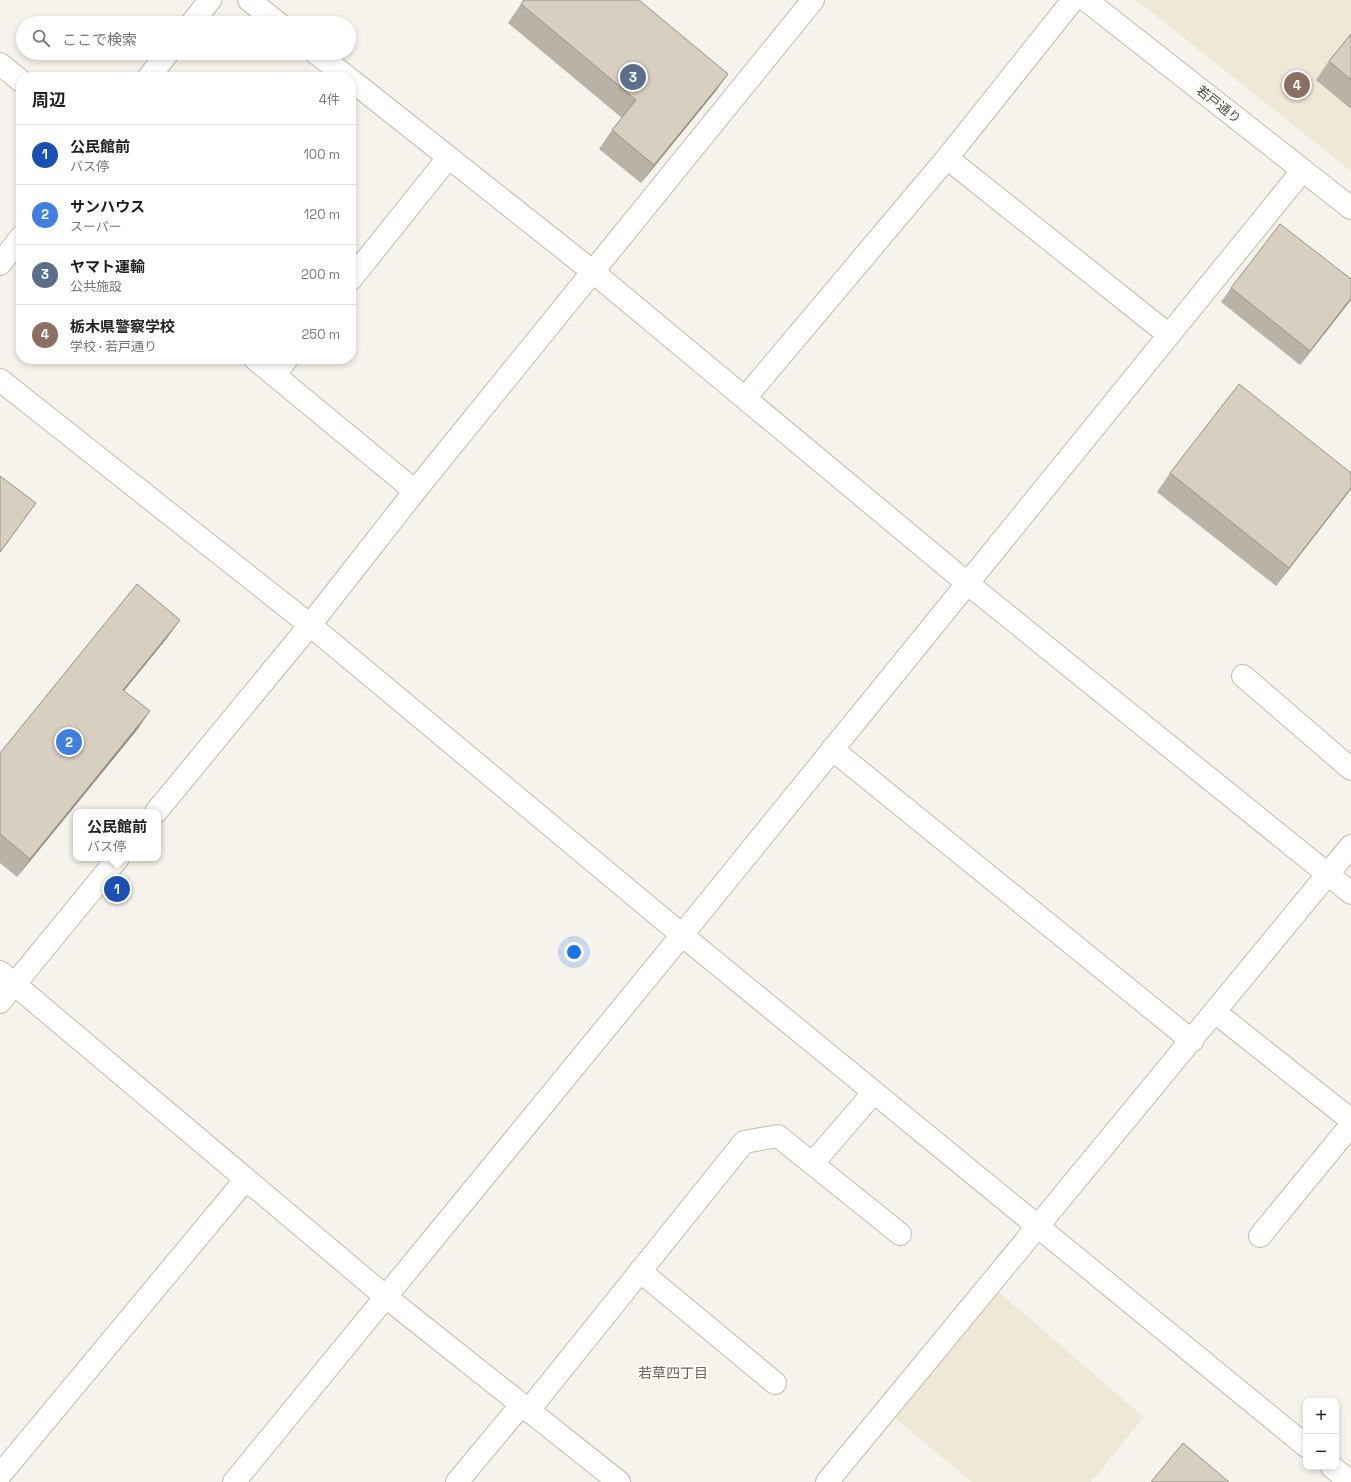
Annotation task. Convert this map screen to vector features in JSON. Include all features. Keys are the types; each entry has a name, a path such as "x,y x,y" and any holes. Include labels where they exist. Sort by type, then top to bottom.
{"street":[{"path":"197,16 210,0"},
{"path":"248,0 269,16"},
{"path":"158,809 310,625 415,491 592,271 813,0"},
{"path":"745,398 946,158 1073,0"},
{"name":"若戸通り","path":"1086,0 1351,208"},
{"path":"153,72 162,60"},
{"path":"325,60 341,72"},
{"path":"0,64 16,77"},
{"path":"356,84 592,271 967,583 1351,893"},
{"path":"356,273 448,158"},
{"path":"946,158 1169,334"},
{"path":"234,1482 1303,170"},
{"path":"0,264 16,243"},
{"path":"280,367 415,491"},
{"path":"0,380 310,625 682,934 1303,1444"},
{"path":"1242,676 1351,769"},
{"path":"832,749 1192,1041"},
{"path":"827,1482 1192,1041 1351,846"},
{"path":"0,1002 7,978 115,861"},
{"path":"7,978 386,1297 619,1482"},
{"path":"1215,1012 1351,1120"},
{"path":"813,1163 874,1092"},
{"path":"1260,1236 1351,1125"},
{"path":"457,1482 525,1408 640,1271 744,1142 778,1136 900,1234"},
{"path":"0,1475 246,1179"},
{"path":"640,1271 775,1383"},
{"path":"1336,1470 1350,1482"}],"shaded area":[{"path":"1136,0 1351,0 1351,171"},
{"path":"993,1287 1144,1417 1091,1482 972,1482 889,1413"}],"building":[{"path":"524,0 639,0 728,74 654,165 612,130 636,100 521,4"},
{"path":"1351,34 1351,80 1329,61"},
{"path":"1280,224 1351,279 1351,298 1310,351 1231,288"},
{"path":"1239,384 1351,473 1351,488 1289,568 1170,473"},
{"path":"0,476 36,503 0,552"},
{"path":"137,584 180,620 123,690 150,711 30,859 0,834 0,753"},
{"path":"1183,1443 1229,1482 1151,1482"}],"place":[{"name":"ヤマト運輸","path":"633,77"},
{"name":"栃木県警察学校","path":"1297,85"},
{"name":"サンハウス","path":"69,742"},
{"name":"公民館前","path":"117,889"}],"district":[{"name":"若草四丁目","path":"673,1373"}]}
